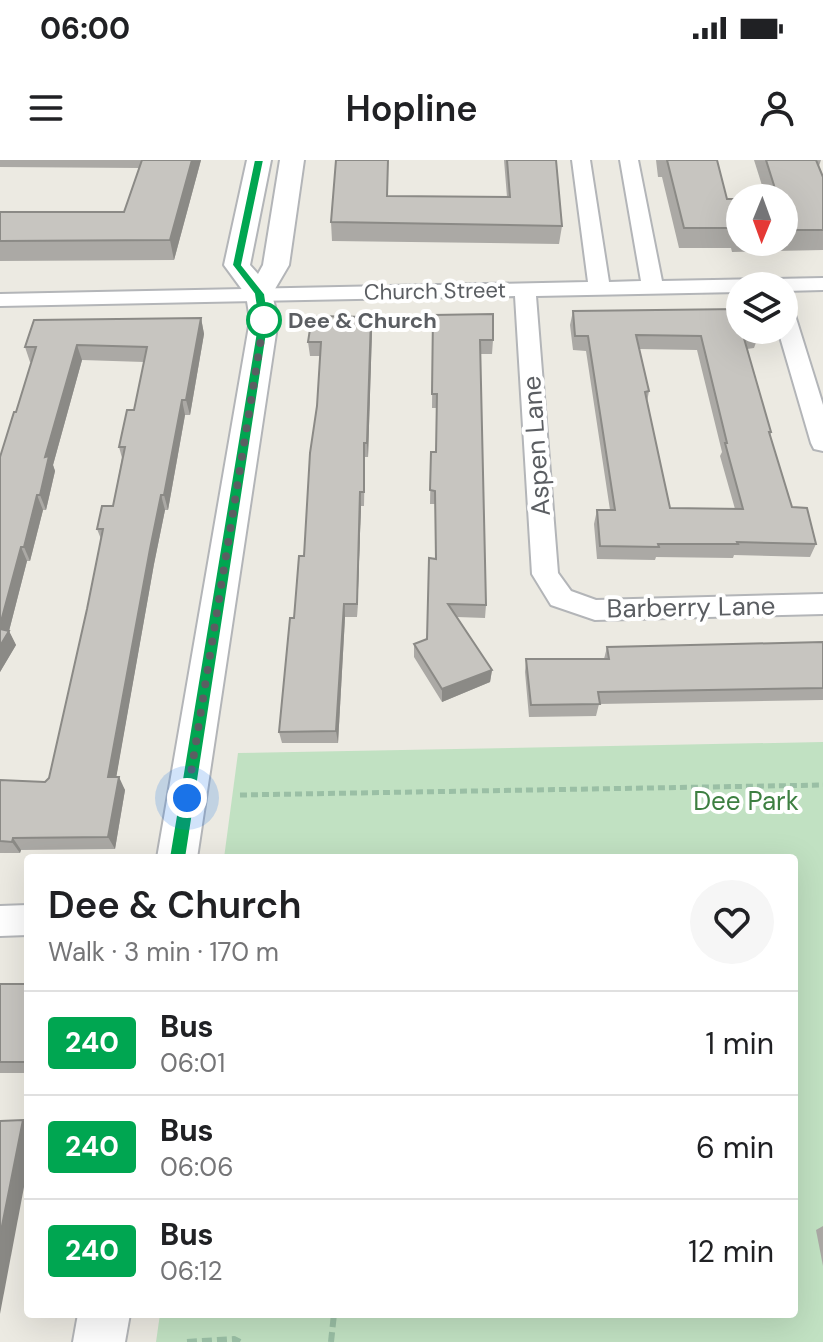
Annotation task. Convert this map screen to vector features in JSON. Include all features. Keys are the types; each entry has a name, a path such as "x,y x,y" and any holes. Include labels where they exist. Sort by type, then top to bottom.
{"street":[{"path":"178,854 264,320 259,294 237,265 259,160"},
{"path":"259,294 276,265 292,160"},
{"path":"581,160 599,288"},
{"path":"629,160 653,287"},
{"name":"Church Street","path":"798,285 823,284"},
{"name":"Church Street","path":"4,300 726,286"},
{"name":"Aspen Lane","path":"525,290 545,574 561,598"},
{"path":"0,322 4,300"},
{"path":"793,344 823,443"},
{"name":"Barberry Lane","path":"561,598 595,610 823,604"},
{"path":"0,921 24,920"},
{"path":"99,1342 103,1318"}],"path":[{"path":"240,795 823,785"},
{"path":"331,1342 334,1318"},
{"path":"187,1342 234,1339 240,1342"}],"green space":[{"name":"Dee Park","path":"823,742 823,1342 156,1342 159,1318 798,1318 798,854 225,854 238,753"}],"building":[{"path":"142,160 192,160 170,240 0,241 0,212 124,212"},
{"path":"336,160 388,160 387,196 510,197 507,160 556,160 562,226 331,222"},
{"path":"667,160 717,160 726,195 726,228 684,228"},
{"path":"766,160 816,160 823,177 823,230 798,230 798,184 774,184"},
{"path":"726,309 726,344 746,344 792,507 807,508 816,544 737,542 658,544 659,547 600,546 597,510 615,510 588,336 575,336 573,311","holes":["636,335 701,336 743,509 670,508"]},
{"path":"493,314 493,340 480,340 486,605 448,604 492,670 442,689 414,644 427,639 429,558 436,559 435,491 430,490 431,452 436,452 437,394 432,394 433,315"},
{"path":"312,316 371,317 364,492 360,492 357,604 344,604 336,731 279,732 290,618 294,618 299,556 304,556 310,453 317,406 321,342 308,342"},
{"path":"201,318 186,400 182,400 150,549 108,777 119,777 108,837 13,838 12,842 0,841 0,780 45,782 49,778 103,529 97,529 102,506 113,506 125,447 119,447 127,410 134,410 147,347 77,345 45,457 49,456 40,495 37,495 24,547 21,547 0,625 0,457 36,347 25,347 34,320"},
{"path":"0,629 9,631 0,646"},
{"path":"823,642 823,688 598,692 600,704 531,705 526,659 609,659 607,647"},
{"path":"0,984 24,984 24,1062 0,1062"},
{"path":"23,1120 0,1236 0,1121"}],"bus line":[{"name":"240","path":"178,854 264,320 259,294 237,265 259,160"}],"place":[{"name":"Dee & Church","path":"264,320"}],"route":[{"path":"187,798 264,320"}]}
